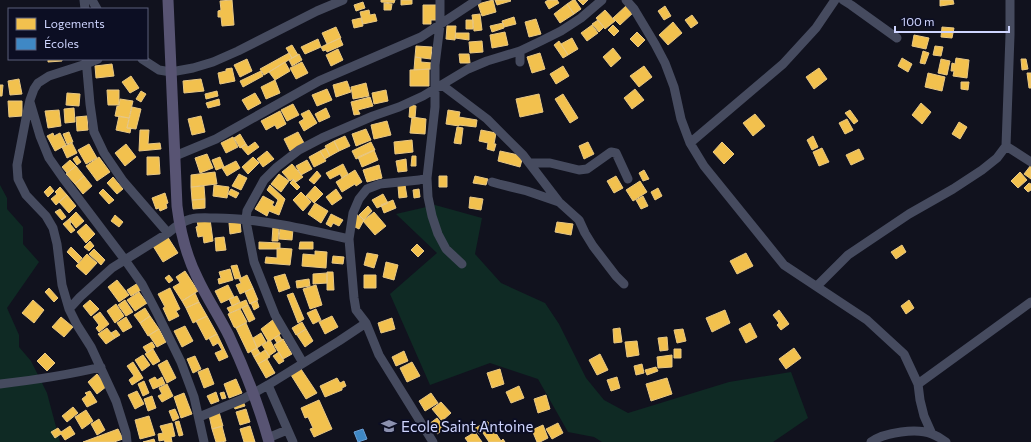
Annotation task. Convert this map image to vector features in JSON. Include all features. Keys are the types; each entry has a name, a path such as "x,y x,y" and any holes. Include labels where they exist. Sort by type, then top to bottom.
{"main road":[{"path":"171,2 171,72 179,224 195,272 229,337 254,393 269,440"}],"street":[{"path":"144,60 159,70 171,72 193,68 213,62 317,11 343,0"},
{"path":"440,0 440,25 435,65 439,87 427,178 428,197 438,234 446,249 462,264"},
{"path":"175,156 216,139 319,80 421,37 477,0"},
{"path":"303,363 275,315 254,262 246,219 247,210 264,180 277,167 299,150 322,138 373,116 399,107 439,87 487,60 520,51 561,31 581,18 602,0"},
{"path":"626,0 634,9 652,38 667,68 674,87 681,120 690,143 704,166 784,265 867,320 904,354 918,384 924,416 932,434"},
{"path":"690,143 783,64 816,28 835,0"},
{"path":"843,0 897,38"},
{"path":"817,286 848,255 909,214 953,189 982,170 997,158 1006,146 1010,0"},
{"path":"520,51 520,62"},
{"path":"126,442 126,433 116,401 101,366 69,309 62,285 53,228 46,216 26,195 18,179 18,165 26,118 30,100 38,83 49,76 86,62 94,132 104,153 123,181 168,233"},
{"path":"439,87 487,119 523,155 559,202 579,220 593,246 624,284"},
{"path":"30,100 40,136 49,158 104,234 125,260 145,290 181,362 194,397 204,442"},
{"path":"1006,146 1031,162"},
{"path":"529,162 550,162 579,170 587,169 611,152 616,153 628,178"},
{"path":"427,178 380,184 367,189 359,199 353,213 349,239 356,310 366,323 379,355 432,442"},
{"path":"492,182 559,202"},
{"path":"69,309 112,268 168,233 179,224 191,219 246,219 310,230 349,239"},
{"path":"918,384 1031,302"},
{"path":"199,417 254,393 366,323"},
{"path":"0,384 64,375 101,366"},
{"path":"268,385 293,442"},
{"path":"269,440 287,430"},
{"path":"871,442 887,434 916,432 932,434 946,442"}],"green space":[{"path":"0,185 7,198 7,209 23,227 23,244 39,262 7,308 19,335 19,347 31,361 47,393 60,442 0,442"},
{"path":"435,205 482,218 475,254 501,283 545,303 559,324 586,378 604,400 628,413 729,382 791,372 808,418 773,442 602,442 594,437 568,432 538,379 490,363 430,385 390,294 437,253 396,214"}],"building: Logements":[{"path":"232,0 234,25 222,26 221,17 218,17 218,11 221,10 220,1"},
{"path":"381,0 395,0 394,3 381,2"},
{"path":"401,0 412,0 412,4 401,5"},
{"path":"493,0 496,12 482,16 478,4"},
{"path":"495,0 510,0 511,1 497,5"},
{"path":"548,0 557,0 559,3 549,9 545,2"},
{"path":"575,0 581,9 574,14 567,4"},
{"path":"578,0 588,0 583,5"},
{"path":"940,0 953,0 954,4 940,6"},
{"path":"363,2 365,8 356,11 354,5"},
{"path":"384,3 392,4 391,10 384,10"},
{"path":"567,4 574,14 560,23 554,14"},
{"path":"423,5 437,5 437,20 431,20 431,24 423,24"},
{"path":"627,5 634,12 620,25 613,18"},
{"path":"665,6 671,16 664,20 658,11"},
{"path":"369,10 370,15 375,14 377,21 363,24 360,12"},
{"path":"605,10 615,21 605,29 596,18"},
{"path":"480,14 482,30 474,31 472,15"},
{"path":"692,15 698,23 691,28 685,20"},
{"path":"514,17 516,24 504,27 502,21"},
{"path":"361,18 363,26 354,28 352,20"},
{"path":"536,19 541,34 529,37 525,22"},
{"path":"466,20 473,20 473,29 466,29"},
{"path":"598,20 604,27 599,32 592,24"},
{"path":"673,22 682,33 668,45 659,35"},
{"path":"503,23 504,28 492,32 490,26"},
{"path":"592,25 598,33 587,41 581,33"},
{"path":"613,25 619,31 614,36 608,30"},
{"path":"447,26 456,26 455,40 446,39"},
{"path":"336,27 341,38 327,44 322,33"},
{"path":"942,27 954,28 952,38 941,37"},
{"path":"505,32 508,45 492,48 490,35"},
{"path":"637,32 645,40 638,47 630,39"},
{"path":"456,33 469,33 469,40 455,38"},
{"path":"914,35 929,38 926,49 912,46"},
{"path":"340,38 343,45 327,52 326,50 323,51 321,47"},
{"path":"572,38 578,49 568,55 561,44"},
{"path":"318,39 321,47 305,54 301,47"},
{"path":"482,41 483,52 470,53 469,42"},
{"path":"559,41 568,55 563,58 554,45"},
{"path":"292,45 298,55 292,58 286,48"},
{"path":"416,46 432,47 431,59 415,57"},
{"path":"935,46 943,47 941,56 933,55"},
{"path":"613,48 621,58 611,67 603,57"},
{"path":"338,49 343,60 331,66 326,55"},
{"path":"923,51 929,53 925,64 920,63"},
{"path":"289,53 292,58 264,75 260,69"},
{"path":"540,53 545,69 532,73 527,57"},
{"path":"299,54 302,60 292,66 289,60"},
{"path":"459,54 469,54 470,63 460,63"},
{"path":"415,57 421,58 421,62 432,63 431,69 414,70"},
{"path":"902,58 912,64 908,72 898,66"},
{"path":"956,58 969,60 967,78 953,76 954,71 951,71 952,63 955,64"},
{"path":"247,59 252,71 240,77 234,65"},
{"path":"941,59 950,61 947,75 938,73"},
{"path":"1021,59 1026,59 1028,69 1022,70"},
{"path":"48,60 62,60 62,61 48,62"},
{"path":"285,62 290,71 275,80 269,72"},
{"path":"302,62 308,73 296,79 290,68"},
{"path":"112,64 114,76 96,78 95,66"},
{"path":"563,66 569,76 556,84 550,74"},
{"path":"644,66 652,77 639,87 630,76"},
{"path":"232,68 235,81 220,84 218,73"},
{"path":"819,68 827,79 814,89 806,77"},
{"path":"429,69 429,86 410,86 410,70"},
{"path":"261,71 263,76 243,87 240,81"},
{"path":"928,73 945,77 942,91 925,87"},
{"path":"1027,73 1031,73 1031,88 1029,88"},
{"path":"131,76 139,88 130,93 122,82"},
{"path":"19,79 22,94 10,95 8,81"},
{"path":"201,79 204,91 184,93 183,81"},
{"path":"275,80 280,93 266,99 261,87"},
{"path":"347,81 351,92 336,97 333,85"},
{"path":"961,82 969,82 968,90 961,89"},
{"path":"366,83 369,96 353,99 351,87"},
{"path":"0,85 3,85 2,96 0,96"},
{"path":"327,89 332,100 317,106 312,95"},
{"path":"635,89 644,100 632,109 624,98"},
{"path":"107,90 119,90 119,105 108,105"},
{"path":"386,90 388,101 374,104 372,93"},
{"path":"141,91 146,94 141,102 136,99"},
{"path":"217,91 218,96 206,99 205,94"},
{"path":"67,93 80,94 79,106 66,105"},
{"path":"255,93 261,103 248,110 242,100"},
{"path":"539,94 543,112 520,117 516,99"},
{"path":"563,94 578,118 570,123 555,99"},
{"path":"370,97 373,106 358,110 360,114 354,115 351,102"},
{"path":"120,99 133,101 129,118 115,116"},
{"path":"219,99 220,105 208,108 206,103"},
{"path":"8,101 22,101 22,116 9,117"},
{"path":"921,103 931,112 922,124 912,115"},
{"path":"293,104 299,115 287,121 281,110"},
{"path":"410,105 416,106 415,118 409,117"},
{"path":"132,107 141,109 136,129 127,128"},
{"path":"74,108 75,122 65,123 64,109"},
{"path":"326,108 330,117 319,122 315,114"},
{"path":"59,110 61,126 48,128 45,111"},
{"path":"309,110 317,123 304,131 299,122 304,119 301,114"},
{"path":"448,110 460,112 459,117 477,120 476,127 446,124"},
{"path":"850,110 858,121 854,124 845,113"},
{"path":"280,111 286,124 277,129 275,125 266,130 261,121"},
{"path":"755,114 765,126 753,136 743,123"},
{"path":"87,116 88,130 77,131 76,117"},
{"path":"119,116 129,118 127,128 131,128 130,133 116,130"},
{"path":"201,116 205,132 192,135 188,119"},
{"path":"412,117 426,119 425,134 410,133"},
{"path":"847,119 853,130 845,134 839,123"},
{"path":"387,121 391,135 374,139 371,125"},
{"path":"959,122 967,127 960,139 952,134"},
{"path":"457,127 463,128 461,144 454,143"},
{"path":"366,129 371,140 356,146 352,134"},
{"path":"140,130 149,130 148,144 160,143 161,149 139,151"},
{"path":"481,130 496,133 494,144 496,144 494,151 487,149 488,143 479,141"},
{"path":"69,132 73,142 67,144 63,134"},
{"path":"298,132 304,143 290,151 284,139"},
{"path":"53,133 54,136 60,133 66,145 55,151 47,136"},
{"path":"240,134 246,144 240,148 234,138"},
{"path":"345,136 350,146 339,151 334,141"},
{"path":"813,136 818,147 812,150 807,140"},
{"path":"233,137 238,147 226,153 221,143"},
{"path":"412,140 413,152 395,154 394,142"},
{"path":"334,141 339,151 330,156 325,146"},
{"path":"255,142 259,147 248,155 241,147 246,144 248,147"},
{"path":"371,142 375,150 356,159 352,151"},
{"path":"588,142 594,154 584,159 579,146"},
{"path":"722,142 734,154 724,164 713,152"},
{"path":"72,143 77,153 67,158 62,147"},
{"path":"89,144 97,158 86,164 78,150"},
{"path":"126,144 136,157 125,166 115,153"},
{"path":"326,148 330,156 325,159 320,151"},
{"path":"822,148 829,162 819,166 813,152"},
{"path":"859,149 864,159 851,165 846,155"},
{"path":"374,150 378,160 362,167 358,157"},
{"path":"267,151 274,159 263,167 257,159"},
{"path":"320,151 326,161 314,167 309,157"},
{"path":"500,151 523,156 520,167 498,161"},
{"path":"207,154 213,168 200,173 195,158"},
{"path":"77,156 81,162 77,165 73,159"},
{"path":"412,156 416,156 416,166 411,166"},
{"path":"99,157 110,172 97,181 86,166"},
{"path":"147,157 159,157 160,174 147,175"},
{"path":"220,157 224,167 216,170 212,160"},
{"path":"253,157 259,163 248,174 242,167"},
{"path":"406,159 407,171 398,172 396,161"},
{"path":"70,160 76,166 67,173 62,167"},
{"path":"307,160 312,169 301,175 296,166"},
{"path":"236,161 240,168 227,176 222,168"},
{"path":"292,164 303,177 296,182 293,179 290,181 282,172"},
{"path":"343,164 348,174 342,178 340,174 330,179 326,173"},
{"path":"379,165 382,178 367,182 363,170"},
{"path":"1031,165 1031,179 1024,174"},
{"path":"76,166 84,176 75,184 66,174"},
{"path":"355,170 362,182 356,186 355,184 342,192 336,182"},
{"path":"644,170 649,179 643,181 639,173"},
{"path":"317,171 321,176 314,184 309,180"},
{"path":"215,172 217,184 191,187 191,175"},
{"path":"1020,172 1027,180 1018,188 1011,181"},
{"path":"239,174 247,178 241,190 232,186"},
{"path":"279,174 289,181 281,192 271,184"},
{"path":"84,176 92,186 83,194 75,184"},
{"path":"439,176 447,176 447,187 439,187"},
{"path":"475,176 488,179 486,185 473,183"},
{"path":"616,176 623,188 614,193 607,181"},
{"path":"113,177 123,189 117,194 107,183"},
{"path":"293,180 300,187 297,190 290,183"},
{"path":"640,181 647,192 633,201 626,190"},
{"path":"1029,183 1031,184 1031,190 1028,192 1024,188"},
{"path":"214,185 229,187 227,198 213,196"},
{"path":"270,185 285,199 279,215 269,211 267,216 255,209 263,196 274,202 272,205 275,207 278,200 267,190"},
{"path":"405,185 407,197 399,198 398,186"},
{"path":"50,186 54,191 48,197 44,192"},
{"path":"204,186 205,199 192,200 191,187"},
{"path":"315,186 323,194 314,203 306,196"},
{"path":"60,187 67,195 56,205 51,199 57,194 55,192"},
{"path":"658,188 662,196 655,200 651,192"},
{"path":"103,189 114,200 109,204 99,193"},
{"path":"231,189 239,193 236,198 228,194"},
{"path":"336,189 342,198 332,205 326,197"},
{"path":"419,189 420,197 414,198 413,190"},
{"path":"301,192 311,202 303,211 293,200"},
{"path":"165,193 168,203 166,204 167,208 160,211 159,208 156,209 152,198"},
{"path":"383,194 388,203 377,208 372,200"},
{"path":"67,195 76,206 69,213 59,202"},
{"path":"643,196 648,206 641,209 636,200"},
{"path":"470,197 483,199 481,210 469,208"},
{"path":"205,199 205,208 193,209 192,200"},
{"path":"393,200 396,208 384,213 381,205"},
{"path":"315,203 328,211 321,223 308,214"},
{"path":"368,206 372,211 364,220 359,215"},
{"path":"60,209 66,217 62,220 55,212"},
{"path":"76,212 84,221 76,228 69,219"},
{"path":"374,212 386,226 375,235 363,221"},
{"path":"331,214 343,220 339,226 333,223 331,227 326,224"},
{"path":"356,214 364,220 359,229 353,226"},
{"path":"115,215 123,222 119,227 111,221"},
{"path":"69,219 71,222 70,224 75,230 71,233 63,224"},
{"path":"210,219 213,241 204,243 203,236 198,237 196,227 198,226 197,221"},
{"path":"240,221 241,232 230,234 229,223"},
{"path":"557,222 573,224 571,235 555,232"},
{"path":"86,224 95,234 86,243 77,232"},
{"path":"273,226 279,226 278,241 272,241"},
{"path":"280,228 293,229 292,240 279,239"},
{"path":"167,236 178,253 163,262 153,246"},
{"path":"224,237 226,250 216,251 215,238"},
{"path":"90,241 94,246 89,251 84,247"},
{"path":"259,242 280,243 280,249 259,249"},
{"path":"300,242 313,242 313,249 299,249"},
{"path":"417,244 424,251 418,257 411,250"},
{"path":"902,245 906,252 896,259 891,252"},
{"path":"71,247 82,258 78,263 67,252"},
{"path":"277,248 292,249 290,265 265,263 266,257 277,258"},
{"path":"94,249 105,260 101,265 89,254"},
{"path":"315,251 327,252 326,268 302,266 303,254 315,255"},
{"path":"367,253 378,255 374,268 364,265"},
{"path":"746,253 753,266 737,274 730,261"},
{"path":"87,254 97,263 86,275 76,266"},
{"path":"333,256 344,257 343,264 332,263"},
{"path":"386,262 398,265 394,280 383,277"},
{"path":"237,265 241,278 235,279 231,266"},
{"path":"230,269 233,280 219,284 218,279 221,278 219,272"},
{"path":"185,271 198,291 182,301 173,287 180,283 176,277"},
{"path":"327,272 333,272 334,290 327,290"},
{"path":"327,273 327,283 313,284 313,274"},
{"path":"285,274 290,288 279,292 274,277"},
{"path":"169,275 173,280 169,283 165,278"},
{"path":"247,275 253,288 240,294 236,285 241,283 239,279"},
{"path":"364,275 376,275 376,288 364,288"},
{"path":"309,279 310,286 297,288 296,281"},
{"path":"117,280 129,295 119,302 108,287"},
{"path":"138,283 141,290 131,296 127,290"},
{"path":"228,285 234,297 221,303 215,291"},
{"path":"316,285 322,305 310,309 303,289"},
{"path":"49,288 58,298 54,302 45,292"},
{"path":"170,288 180,309 176,311 179,316 169,321 163,308 165,307 158,294"},
{"path":"253,288 258,300 250,304 245,292"},
{"path":"139,292 147,303 135,311 127,300"},
{"path":"195,293 199,302 186,308 182,301"},
{"path":"293,293 304,319 298,323 287,295"},
{"path":"237,296 240,302 232,306 229,299"},
{"path":"33,300 44,310 34,323 22,313"},
{"path":"90,300 99,309 91,316 83,306"},
{"path":"125,300 133,312 126,316 118,305"},
{"path":"246,300 248,305 230,313 227,308"},
{"path":"909,300 914,308 906,314 901,306"},
{"path":"257,301 259,307 254,310 251,303"},
{"path":"199,302 207,316 193,323 186,308"},
{"path":"116,304 124,316 115,323 107,311"},
{"path":"248,305 255,319 249,322 242,308"},
{"path":"145,308 150,316 140,323 134,315"},
{"path":"240,309 247,322 236,328 234,327 228,314"},
{"path":"316,309 321,320 313,324 307,313"},
{"path":"725,310 730,323 712,332 706,318"},
{"path":"779,310 789,324 781,330 777,325 779,323 773,315"},
{"path":"100,312 109,324 99,332 96,328 99,325 93,317"},
{"path":"150,316 159,329 148,336 140,323"},
{"path":"207,316 217,334 206,340 196,321"},
{"path":"332,316 338,327 325,334 319,322"},
{"path":"61,317 73,327 64,337 52,327"},
{"path":"126,317 132,327 123,332 117,323"},
{"path":"392,318 395,329 381,333 378,323"},
{"path":"274,319 283,332 268,341 261,329"},
{"path":"302,322 306,329 296,335 292,328"},
{"path":"246,323 257,348 248,353 236,328"},
{"path":"750,323 757,337 746,343 739,329"},
{"path":"185,326 193,341 182,347 174,331"},
{"path":"107,328 115,338 106,344 98,334"},
{"path":"620,328 622,342 614,343 613,329"},
{"path":"159,329 166,342 157,347 149,335"},
{"path":"306,329 313,341 305,347 297,335"},
{"path":"683,329 686,341 677,343 674,330"},
{"path":"116,330 120,335 115,338 111,333"},
{"path":"261,333 266,342 257,348 253,338"},
{"path":"217,334 228,357 219,361 215,353 222,350 218,343 213,346 209,338"},
{"path":"279,335 282,340 277,343 274,338"},
{"path":"667,337 668,350 660,351 658,338"},
{"path":"283,339 292,354 283,359 274,345"},
{"path":"270,340 276,351 269,356 262,345"},
{"path":"637,341 639,355 627,357 625,342"},
{"path":"152,342 155,347 147,353 143,347"},
{"path":"257,348 260,353 254,357 251,351"},
{"path":"794,348 801,358 786,369 779,359"},
{"path":"153,349 160,361 153,365 145,354"},
{"path":"674,349 681,349 681,358 674,358"},
{"path":"265,350 270,357 258,364 254,357"},
{"path":"404,351 408,361 396,366 392,357"},
{"path":"279,352 284,361 279,364 273,356"},
{"path":"45,353 55,363 47,371 37,361"},
{"path":"600,354 608,370 597,375 589,360"},
{"path":"143,355 150,365 142,371 135,360"},
{"path":"672,355 672,367 658,368 657,357"},
{"path":"195,356 201,369 193,373 187,359"},
{"path":"267,359 275,373 266,378 258,364"},
{"path":"167,360 176,378 167,383 158,365"},
{"path":"133,362 143,378 132,385 129,380 134,376 127,366"},
{"path":"412,362 420,376 407,382 400,368"},
{"path":"642,364 644,373 636,375 634,366"},
{"path":"656,367 658,371 647,375 645,370"},
{"path":"208,368 214,384 204,388 198,372"},
{"path":"301,369 317,393 306,399 291,375"},
{"path":"500,369 504,384 492,388 487,373"},
{"path":"97,374 107,386 97,394 88,382"},
{"path":"155,377 157,380 162,377 165,384 153,389 149,380"},
{"path":"617,377 620,388 611,391 607,380"},
{"path":"337,378 340,383 344,381 346,386 342,388 342,390 325,397 320,386"},
{"path":"667,378 672,394 651,401 646,384"},
{"path":"236,379 242,393 229,398 224,384"},
{"path":"144,381 149,393 143,396 138,384"},
{"path":"167,384 173,396 162,402 158,396 162,394 159,388"},
{"path":"519,386 524,398 511,403 506,392"},
{"path":"90,391 97,402 87,407 82,399 87,395 85,393"},
{"path":"137,391 144,404 135,409 128,395"},
{"path":"216,392 219,401 211,404 207,396"},
{"path":"224,392 226,398 222,399 220,393"},
{"path":"184,393 192,414 181,418 174,397"},
{"path":"431,393 438,403 425,411 419,401"},
{"path":"546,395 550,409 538,413 534,399"},
{"path":"152,396 156,408 148,411 144,399"},
{"path":"319,400 332,429 314,437 310,429 313,428 308,417 305,418 301,408"},
{"path":"243,401 245,406 235,409 233,405"},
{"path":"441,402 451,413 442,421 432,409"},
{"path":"73,407 78,413 67,422 62,416"},
{"path":"175,409 179,418 173,421 169,411"},
{"path":"246,409 250,422 240,425 236,412"},
{"path":"86,410 93,421 82,429 75,417"},
{"path":"219,412 223,426 212,429 209,415"},
{"path":"149,416 155,435 140,439 135,420"},
{"path":"437,418 445,428 437,434 429,424"},
{"path":"99,419 105,430 97,435 91,424"},
{"path":"179,421 183,435 179,436 175,422"},
{"path":"487,421 491,426 479,434 474,429"},
{"path":"172,423 175,436 171,437 172,442 165,442 164,440 159,441 158,434 163,433 160,426"},
{"path":"558,423 563,433 552,439 546,429"},
{"path":"543,425 548,438 537,442 532,430"},
{"path":"70,426 75,434 65,440 61,434 55,438 51,432 58,428 61,432"},
{"path":"222,426 226,441 216,442 212,429"},
{"path":"250,426 255,442 244,442 240,429"},
{"path":"492,427 501,441 503,439 505,442 489,442 483,433"},
{"path":"118,429 123,439 114,442 83,442"},
{"path":"475,432 482,442 468,442 465,438"},
{"path":"154,439 155,442 143,442"}],"building: Écoles":[{"path":"363,429 367,439 358,442 354,432"}],"place":[{"name":"Ecole Saint Antoine","path":"389,426"}]}
